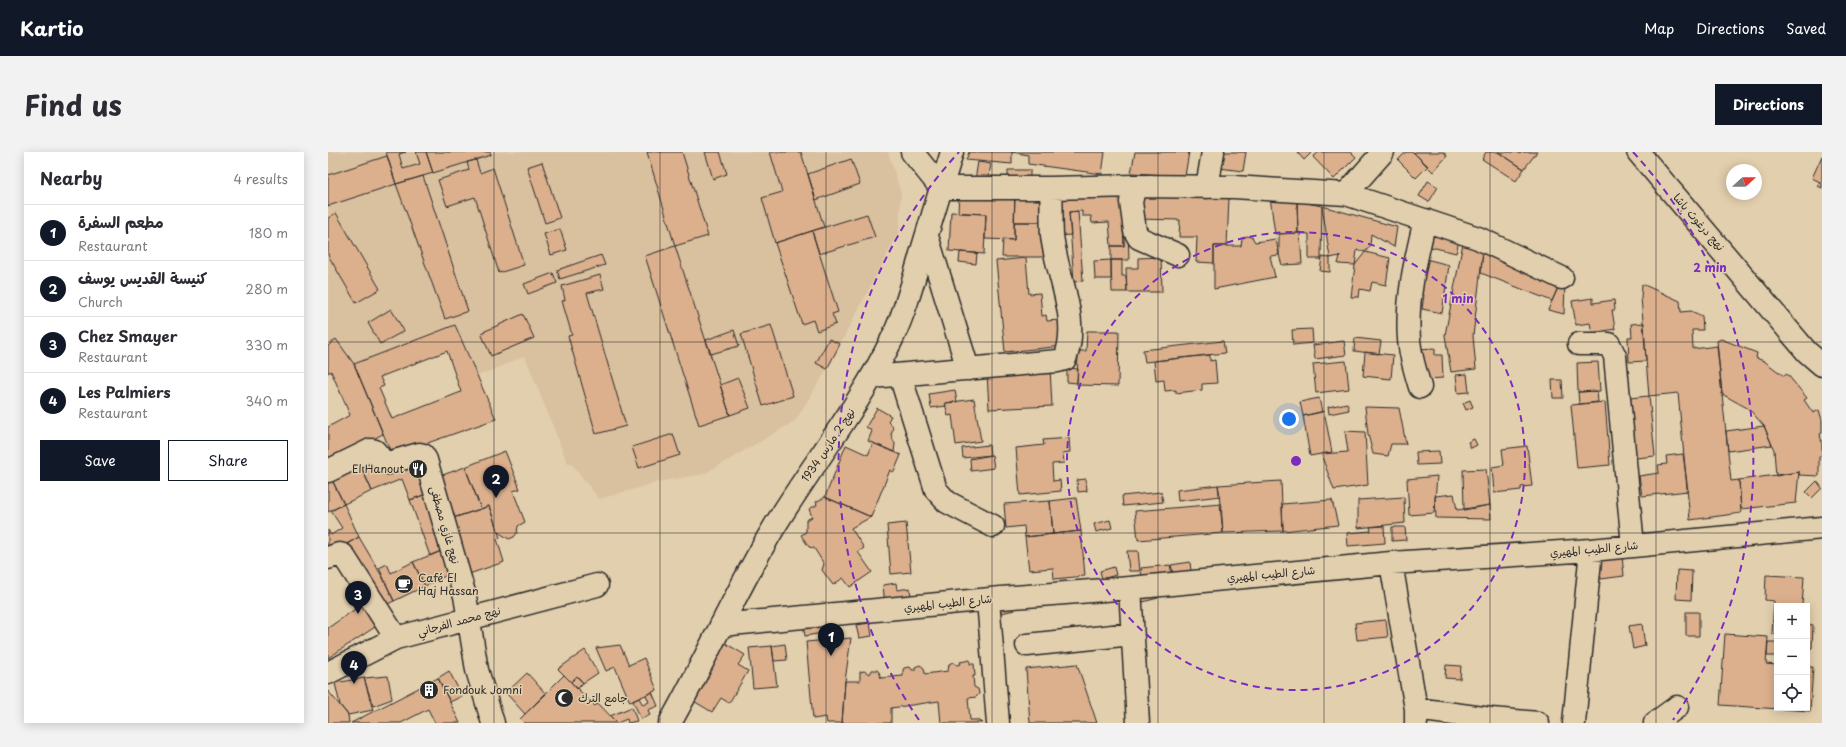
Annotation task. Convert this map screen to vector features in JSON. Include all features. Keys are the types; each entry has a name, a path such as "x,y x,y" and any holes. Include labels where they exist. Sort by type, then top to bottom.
{"street":[{"path":"912,152 941,188 1135,186 1207,187 1299,190 1346,194 1478,238 1562,278"},
{"name":"نهج 2 مارس 1934","path":"670,723 691,686 720,625 776,525 847,418 872,377 893,337 908,299 952,152"},
{"path":"1207,187 1214,152"},
{"path":"1346,194 1383,152"},
{"name":"نهج درغوث باشا","path":"1638,152 1807,352 1822,365"},
{"path":"1135,186 1131,202 1135,232 1139,238 1178,255"},
{"path":"872,377 1058,361 1066,359 1071,346 1068,306 1052,236 1051,188"},
{"path":"1420,387 1411,355 1408,320 1411,289 1425,220"},
{"path":"927,236 968,369"},
{"path":"1579,344 1609,344 1616,356 1633,546"},
{"path":"900,375 936,490 947,502 993,526"},
{"name":"نهج غازي مصطفى","path":"328,471 371,450 376,451 383,461 388,463 419,454 426,460 465,596 477,670 493,723"},
{"name":"شارع الطيب المهيري","path":"720,625 1391,563 1591,550 1822,528"},
{"path":"1574,723 1591,550"},
{"path":"328,558 339,554 343,555 396,638"},
{"path":"1391,563 1416,716 1491,719 1538,723"},
{"name":"نهج محمد الفرجاني","path":"328,674 396,638 597,585"},
{"path":"1130,588 1138,723"},
{"path":"988,600 998,723"},
{"path":"1027,645 1132,634"},
{"path":"1655,723 1676,707"}],"shaded area":[{"path":"328,152 888,152 901,193 899,232 827,369 795,421 704,474 662,481 599,499 573,465 567,462 525,356 478,376 455,325 354,364 336,340 328,346"}],"building":[{"path":"386,152 406,152 399,154 403,169 420,164 416,152 426,152 433,173 396,184"},
{"path":"426,152 490,152 491,155 433,173"},
{"path":"647,152 682,152 708,236 675,246"},
{"path":"705,152 720,152 727,174 713,179"},
{"path":"770,152 801,152 824,227 775,243 762,198 782,192"},
{"path":"969,152 1012,152 1012,164 966,160"},
{"path":"1012,152 1105,152 1102,174 1028,164 1028,155"},
{"path":"1135,152 1189,152 1185,176 1131,173"},
{"path":"1221,152 1246,152 1243,171 1219,168"},
{"path":"1297,152 1312,152 1304,160"},
{"path":"1319,152 1351,152 1356,157 1334,179 1313,157"},
{"path":"1406,152 1413,152 1428,166 1416,178 1398,160"},
{"path":"1444,152 1447,156 1433,172 1414,153"},
{"path":"1486,152 1498,152 1524,169 1516,181 1482,159"},
{"path":"1498,152 1517,152 1520,154 1521,152 1537,152 1524,169"},
{"path":"387,156 396,184 328,206 328,175"},
{"path":"1822,156 1822,188 1818,186 1820,182 1812,178"},
{"path":"851,159 860,184 816,200 808,174"},
{"path":"476,160 480,173 493,168 524,265 499,273 475,197 447,206 438,180 469,170 467,162"},
{"path":"542,162 560,218 545,223 527,167"},
{"path":"978,162 991,164 988,182 975,180"},
{"path":"1008,170 1030,170 1030,182 1008,182"},
{"path":"423,176 468,311 445,319 396,184"},
{"path":"1428,181 1438,187 1429,202 1419,196"},
{"path":"959,191 1015,193 1014,240 985,239 986,214 958,213"},
{"path":"1045,192 1045,222 1014,222 1015,193"},
{"path":"1121,193 1124,246 1111,246 1109,222 1092,223 1091,216 1082,216 1082,211 1069,212 1071,235 1058,236 1056,196"},
{"path":"1137,195 1229,197 1227,246 1214,246 1214,263 1196,262 1197,237 1179,237 1180,220 1137,219"},
{"path":"1270,197 1297,201 1298,233 1275,234"},
{"path":"1297,201 1322,206 1321,259 1309,259 1309,234 1298,233"},
{"path":"1322,206 1397,227 1394,247 1371,234 1370,246 1355,265 1338,264 1340,256 1330,258"},
{"path":"1078,211 1083,281 1074,282 1069,212"},
{"path":"951,212 986,214 984,254 949,251"},
{"path":"336,213 380,289 356,303 328,255 328,218"},
{"path":"867,214 875,237 819,254 812,231"},
{"path":"1014,222 1045,222 1045,257 1002,257 1003,239 1014,240"},
{"path":"560,229 567,250 551,255 544,234"},
{"path":"812,231 838,312 832,314 836,324 817,331 813,320 802,324 775,243"},
{"path":"1431,231 1460,237 1456,253 1427,246"},
{"path":"1124,232 1128,232 1129,260 1111,260 1111,246 1124,246"},
{"path":"1300,233 1302,264 1282,265 1279,255 1279,234"},
{"path":"1247,236 1252,237 1255,242 1276,239 1279,255 1270,256 1275,277 1214,289 1214,246 1241,246 1242,239"},
{"path":"1463,243 1483,250 1473,336 1476,369 1451,372 1445,335"},
{"path":"675,246 730,415 699,425 645,256"},
{"path":"1357,250 1390,258 1386,285 1372,282 1370,291 1360,289 1359,297 1351,297"},
{"path":"1483,250 1560,283 1552,301 1481,273"},
{"path":"960,252 977,253 976,264 959,262"},
{"path":"601,255 605,265 560,279 557,270"},
{"path":"1161,257 1162,292 1127,292 1126,268 1138,268 1138,258"},
{"path":"1322,257 1330,258 1330,272 1320,271"},
{"path":"1026,258 1029,294 1040,293 1042,316 1046,315 1047,321 1060,320 1063,346 1005,352 996,261"},
{"path":"1422,258 1449,265 1442,313 1422,309 1424,295 1416,294"},
{"path":"1111,260 1111,279 1095,279 1094,261"},
{"path":"1111,260 1122,260 1122,276 1126,276 1127,292 1112,292"},
{"path":"553,273 557,283 528,294 524,284"},
{"path":"600,275 604,289 587,293 626,426 596,434 568,336 572,335 562,301 565,300 562,286"},
{"path":"1560,283 1565,284 1564,314 1548,310"},
{"path":"1642,284 1680,301 1681,312 1691,311 1702,316 1703,330 1692,330 1693,349 1717,346 1731,481 1739,480 1741,513 1690,520 1678,393 1649,396 1641,297"},
{"path":"1593,298 1593,303 1614,300 1615,310 1612,310 1615,329 1592,333 1590,323 1576,325 1572,301"},
{"path":"391,309 404,331 380,344 368,323"},
{"path":"523,314 534,338 491,356 481,333"},
{"path":"1644,323 1646,361 1629,362 1628,337 1632,337 1631,324"},
{"path":"455,325 496,419 399,453 397,448 390,450 354,364","holes":["447,351 461,392 392,419 379,388 384,386 380,377"]},
{"path":"771,325 793,396 763,406 741,334"},
{"path":"1312,329 1313,343 1293,345 1292,330"},
{"path":"734,330 739,346 711,354 706,340"},
{"path":"1087,331 1119,331 1118,386 1077,385 1078,351 1086,351"},
{"path":"1355,338 1381,341 1379,354 1354,351"},
{"path":"336,339 354,364 383,434 328,462 328,427 350,415 331,371 328,373 328,346"},
{"path":"829,339 840,344 827,369 816,363"},
{"path":"1721,339 1757,353 1756,358 1764,361 1784,376 1787,374 1807,398 1804,400 1813,413 1819,410 1822,420 1822,433 1820,434 1822,456 1819,457 1819,476 1799,475 1799,472 1776,476 1774,450 1764,426 1749,409 1722,394 1717,341"},
{"path":"1223,341 1225,353 1145,362 1143,350"},
{"path":"1344,341 1346,355 1315,359 1313,345"},
{"path":"1435,348 1435,355 1442,355 1443,378 1428,379 1427,370 1423,370 1418,349"},
{"path":"1365,352 1393,355 1391,379 1363,376"},
{"path":"1210,355 1210,361 1215,360 1217,383 1202,384 1202,390 1176,393 1176,390 1165,391 1164,380 1156,381 1154,361"},
{"path":"1346,361 1349,389 1316,393 1313,364"},
{"path":"1598,362 1600,391 1578,392 1577,363"},
{"path":"1050,368 1052,406 989,409 987,372"},
{"path":"1067,368 1078,369 1077,383 1067,382"},
{"path":"1467,374 1469,392 1458,393 1456,375"},
{"path":"738,378 750,408 730,415 720,385"},
{"path":"1552,380 1562,380 1563,398 1553,398"},
{"path":"955,390 957,402 945,403 946,406 931,408 929,394"},
{"path":"1597,391 1598,402 1579,404 1578,392"},
{"path":"1649,396 1655,456 1636,458 1627,432 1633,432 1629,398"},
{"path":"1319,398 1322,412 1303,416 1300,402"},
{"path":"974,399 981,441 956,445 952,415 948,416 945,403"},
{"path":"1470,400 1473,407 1466,410 1463,403"},
{"path":"1605,402 1610,465 1577,468 1571,405"},
{"path":"1347,403 1349,410 1329,414 1328,407"},
{"path":"1365,407 1399,408 1406,444 1391,444 1388,456 1373,454 1368,434"},
{"path":"877,408 891,416 888,421 893,427 891,435 895,444 894,452 868,441 872,431 866,427"},
{"path":"1324,411 1332,452 1310,456 1303,416"},
{"path":"1764,426 1772,445 1728,451 1726,431"},
{"path":"1345,431 1365,432 1368,485 1334,490 1321,454 1348,452"},
{"path":"673,434 680,455 639,468 632,447"},
{"path":"1069,438 1070,452 1063,453 1064,463 1052,464 1053,481 1060,480 1061,491 1020,495 1016,448 1044,445 1043,440"},
{"path":"1474,439 1477,445 1471,448 1468,442"},
{"path":"873,443 901,455 894,472 890,470 871,517 825,497 846,445 868,455"},
{"path":"989,445 990,455 963,458 962,448"},
{"path":"1527,446 1532,486 1521,487 1521,490 1494,493 1492,467 1504,465 1502,449"},
{"path":"505,451 520,489 513,491 525,522 518,526 517,533 514,537 509,539 498,532 489,506 481,509 465,467"},
{"path":"1439,451 1440,464 1417,465 1416,452"},
{"path":"1683,454 1688,491 1642,496 1639,476 1659,473 1658,465 1667,464 1666,456"},
{"path":"372,455 380,473 420,459 429,493 410,500 402,479 372,491 359,462"},
{"path":"992,455 994,468 971,471 970,459"},
{"path":"359,462 372,491 344,504 330,476"},
{"path":"465,467 481,509 450,519 437,477"},
{"path":"1486,469 1490,505 1464,510 1463,470"},
{"path":"1799,472 1796,503 1741,509 1739,480"},
{"path":"330,476 344,504 328,512 328,477"},
{"path":"1437,476 1434,513 1409,515 1407,479"},
{"path":"1086,479 1087,491 1078,492 1077,480"},
{"path":"1281,481 1283,531 1223,533 1218,485"},
{"path":"1817,481 1822,488 1812,498 1806,492"},
{"path":"1218,485 1220,496 1178,501 1177,490"},
{"path":"1161,492 1163,502 1123,506 1122,496"},
{"path":"429,493 446,549 430,556 410,500"},
{"path":"1454,494 1457,510 1490,505 1491,519 1436,518 1435,496"},
{"path":"825,497 871,517 851,528 864,548 858,552 872,572 850,587 843,578 833,585 822,570 824,564 814,548 809,547 801,535 806,532 806,520 812,517 809,509 817,505 816,502"},
{"path":"1404,497 1405,523 1358,528 1358,500"},
{"path":"1076,498 1081,531 1053,534 1050,501"},
{"path":"1332,500 1338,525 1283,531 1282,504"},
{"path":"1050,501 1053,534 1025,537 1024,526 1006,528 1004,504"},
{"path":"344,504 359,537 328,554 328,530 331,535 342,528 331,511"},
{"path":"1221,504 1223,533 1138,540 1135,511"},
{"path":"489,506 500,538 497,539 504,562 469,574 450,519"},
{"path":"1110,520 1112,528 1096,532 1094,524"},
{"path":"906,523 911,572 891,574 887,525"},
{"path":"1384,526 1385,543 1348,546 1347,533 1371,531 1370,527"},
{"path":"1392,527 1405,527 1406,540 1392,541"},
{"path":"1081,531 1085,576 1054,579 1053,568 1029,570 1025,537"},
{"path":"359,537 383,578 394,601 383,606 342,547"},
{"path":"446,549 453,572 425,586 413,562"},
{"path":"1127,551 1138,551 1140,571 1129,571"},
{"path":"1622,556 1624,576 1601,579 1598,558"},
{"path":"413,562 425,586 394,601 379,568 387,564 391,573"},
{"path":"1190,562 1191,571 1173,573 1171,565"},
{"path":"1170,565 1172,574 1142,578 1141,568"},
{"path":"1114,567 1116,575 1102,579 1100,571"},
{"path":"1677,570 1692,571 1691,600 1676,599"},
{"path":"1766,575 1804,577 1802,603 1774,603 1774,634 1772,634 1774,601 1765,600"},
{"path":"896,583 897,590 910,588 911,596 885,606 883,585"},
{"path":"1155,586 1158,598 1143,602 1140,590"},
{"path":"1014,602 1015,610 1001,613 999,605"},
{"path":"361,605 375,627 328,658 328,628"},
{"path":"1686,612 1699,612 1699,636 1686,636"},
{"path":"1386,620 1388,637 1357,640 1355,623"},
{"path":"820,621 823,633 805,636 803,624"},
{"path":"870,623 872,636 859,638 856,625"},
{"path":"1642,624 1645,646 1633,649 1629,626"},
{"path":"1810,624 1813,625 1812,648 1810,648"},
{"path":"1725,634 1768,637 1766,664 1774,665 1774,709 1720,705"},
{"path":"851,638 845,681 842,723 827,723 826,717 813,719 806,642"},
{"path":"1768,642 1774,642 1774,656 1767,656"},
{"path":"725,643 745,655 738,665 748,671 729,703 721,698 712,712 692,700"},
{"path":"785,644 787,660 774,661 772,646"},
{"path":"620,645 629,665 644,658 657,690 630,702 615,667 606,671 596,648"},
{"path":"772,646 777,686 753,688 749,648"},
{"path":"585,650 598,673 583,683 577,676 571,682 558,669"},
{"path":"970,660 970,664 974,664 974,687 978,689 979,694 976,697 968,698 970,720 977,720 982,723 941,723 939,701 891,708 891,723 842,723 845,681 860,681 860,672 864,671 870,674 872,670 877,670 881,678 903,676 904,668 910,667 912,670 915,670 915,667 920,665 924,668 925,674 948,671 949,664 953,662 957,665 961,664 960,662"},
{"path":"1077,664 1097,723 1030,723 1026,669"},
{"path":"1446,665 1461,666 1460,679 1445,678"},
{"path":"1810,667 1813,667 1810,711"},
{"path":"449,671 462,696 450,702 438,678"},
{"path":"527,673 546,694 525,714 506,693"},
{"name":"جامع الترك","path":"564,675 595,706 598,703 617,723 524,723 520,719"},
{"path":"388,676 392,699 373,706 364,678"},
{"path":"577,676 583,683 577,689 571,682"},
{"path":"364,678 373,710 348,715 340,705 335,683"},
{"name":"Fondouk Jomni","path":"438,678 460,723 435,723 428,709 401,723 351,723"},
{"path":"328,691 348,715 349,723 328,723"},
{"path":"652,692 658,706 648,710 650,715 641,719 633,701 639,698 643,705 649,702 646,695"},
{"path":"632,707 637,721 628,723 627,719 617,723 610,716"}],"place":[{"name":"El Hanout","path":"418,469"},
{"name":"كنيسة القديس يوسف","path":"496,498"},
{"name":"Café El Haj Hassan","path":"404,584"},
{"name":"Chez Smayer","path":"358,614"},
{"name":"مطعم السفرة","path":"831,656"},
{"name":"Les Palmiers","path":"354,684"},
{"name":"Fondouk Jomni","path":"429,690"},
{"name":"جامع الترك","path":"564,698"}]}
